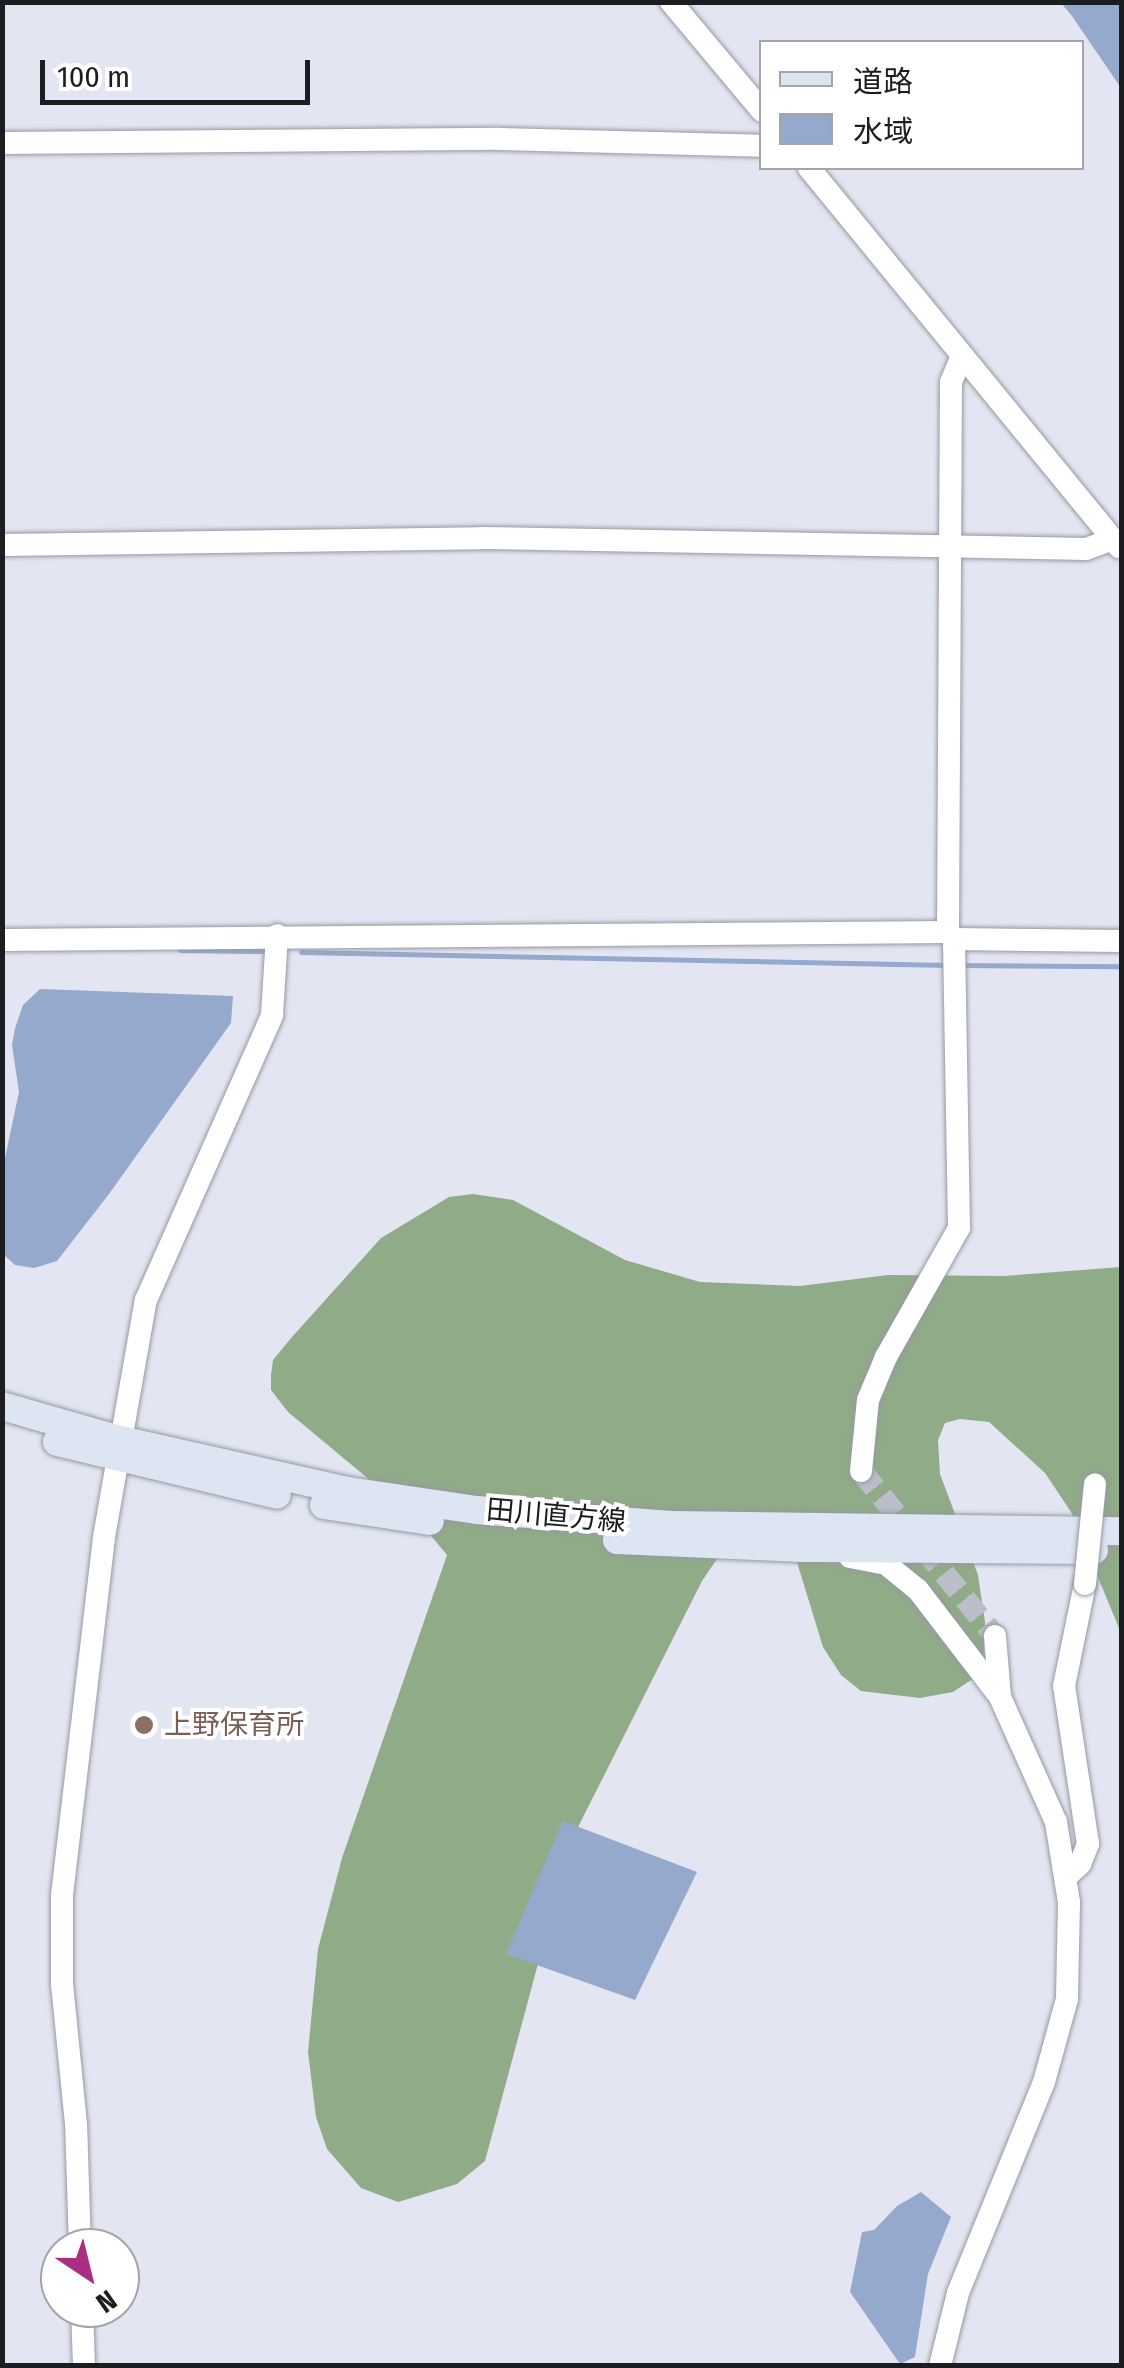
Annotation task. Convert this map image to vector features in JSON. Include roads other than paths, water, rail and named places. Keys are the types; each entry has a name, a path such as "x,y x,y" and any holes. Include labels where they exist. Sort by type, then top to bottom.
{"main road":[{"name":"田川直方線","path":"2,1406 35,1427"},
{"name":"田川直方線","path":"2,1426 35,1427 370,1515 667,1545 1122,1550"},
{"name":"田川直方線","path":"119,1450 478,1510 670,1526 1122,1531"}],"street":[{"path":"671,2 759,107"},
{"path":"2,143 500,139 759,146"},
{"path":"810,170 1116,545"},
{"path":"861,1470 868,1400 886,1357 959,1228 951,936 951,382 962,356"},
{"path":"2,545 482,538 1086,549 1116,545"},
{"path":"79,2228 76,2124 62,1984 62,1895 119,1450 146,1300 272,1015 278,935"},
{"path":"2,940 278,935 1122,940"},
{"path":"1064,1878 1080,1864 1088,1844 1064,1686 1084,1584 1095,1484"},
{"path":"802,1548 886,1564 918,1590 1000,1697 1056,1822 1069,1902 1067,1999 1044,2082 958,2292 940,2366"},
{"path":"995,1636 1000,1697"},
{"path":"83,2328 84,2366"}],"water":[{"path":"1061,3 1121,3 1121,88 1072,16"},
{"path":"40,989 233,996 231,1023 109,1194 57,1261 34,1268 15,1265 3,1254 2,1172 19,1092 12,1045 15,1028 23,1005"},
{"path":"563,1821 697,1872 635,2000 506,1954"},
{"path":"921,2192 951,2217 928,2274 915,2357 900,2364 850,2292 862,2232 874,2230 897,2206"}],"waterway":[{"path":"180,950 262,951"},
{"path":"301,952 948,965"},
{"path":"959,965 1122,966"}],"tunnel":[{"path":"861,1471 995,1636"}],"place":[{"name":"上野保育所","path":"144,1725"}]}
